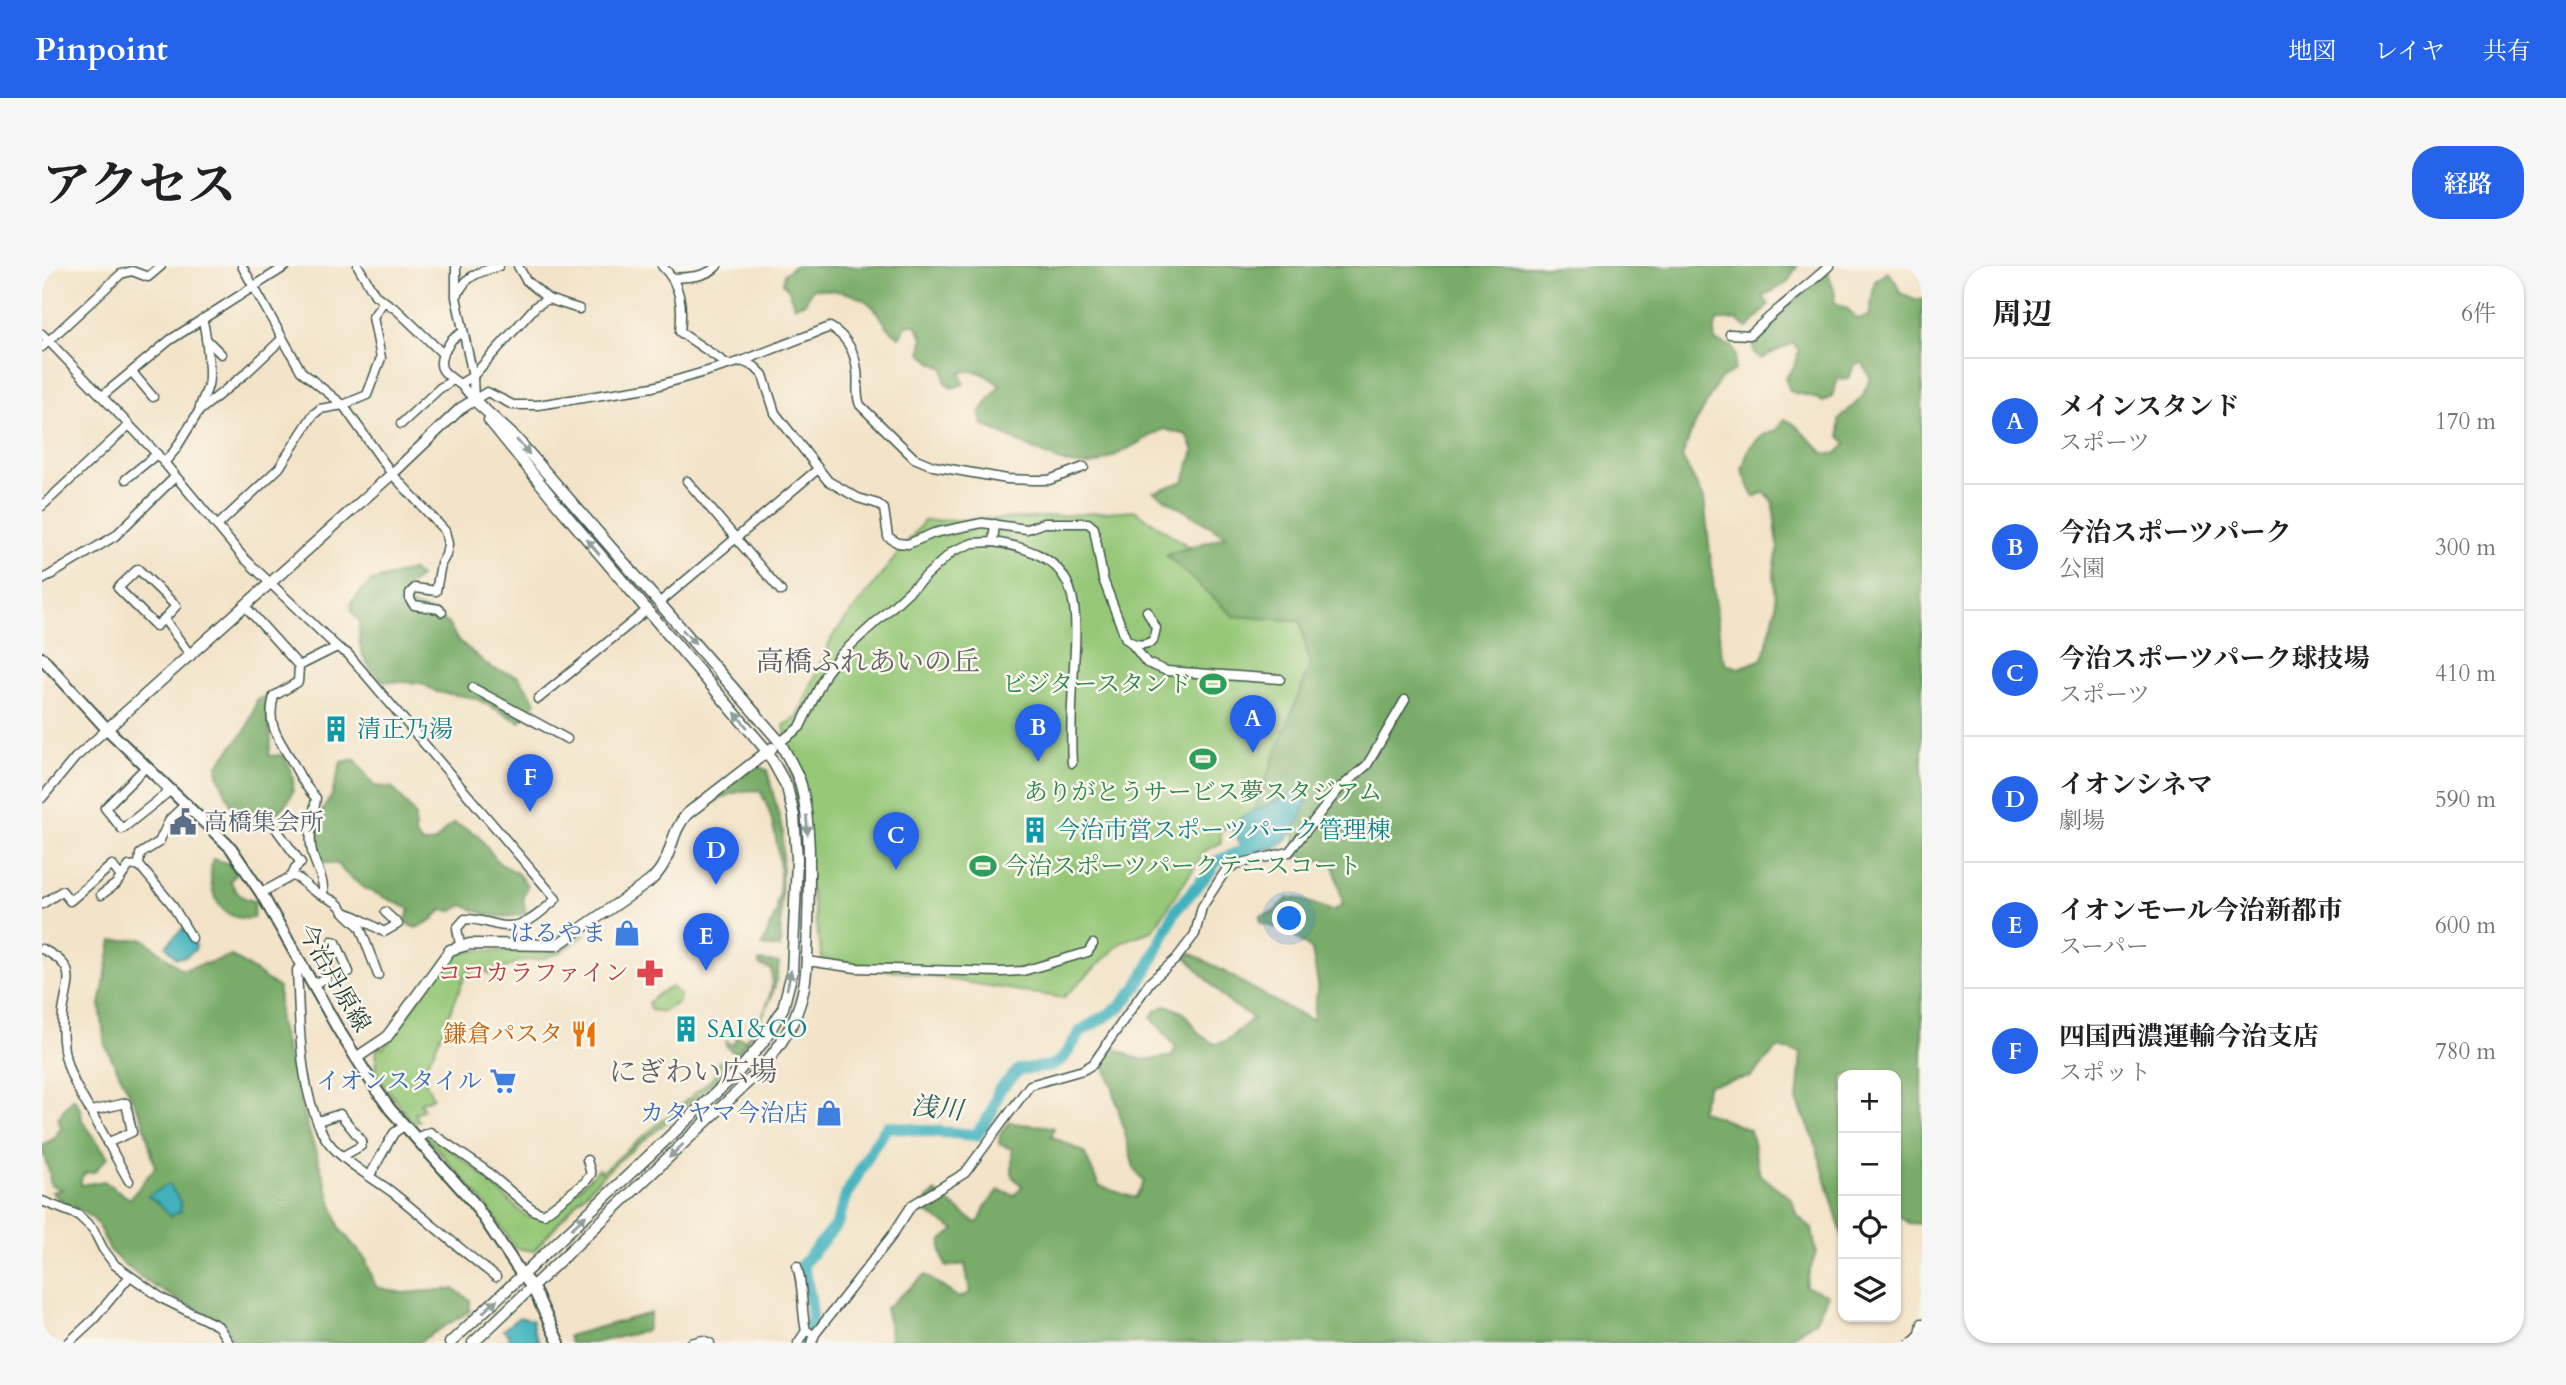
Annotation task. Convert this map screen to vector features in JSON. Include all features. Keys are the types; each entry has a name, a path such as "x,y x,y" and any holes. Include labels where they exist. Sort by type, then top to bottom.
{"main road":[{"name":"今治丹原線","path":"42,658 107,729 231,848 261,893 356,1058 383,1099 473,1202 533,1288 559,1343"}],"street":[{"path":"161,266 148,277 132,271 121,274 44,340 103,396 157,454 217,526 270,583 337,647 348,654 556,900 530,922 511,926 481,919 465,919 457,928 460,945"},
{"path":"242,266 301,371 343,405 392,474 444,531 449,544 440,564 436,592 415,588 410,593 414,606 439,609 442,612"},
{"path":"103,396 170,340 286,266"},
{"path":"358,266 375,295 397,310 443,354"},
{"path":"450,1343 738,1072 763,1042 783,1008 792,973 797,859 794,816 787,787 767,751 549,495 474,400 473,376 456,299 456,266"},
{"path":"456,299 463,283 470,276 499,266"},
{"path":"518,266 526,281 548,299 579,309"},
{"path":"662,266 674,278 681,305 680,332 727,364"},
{"path":"674,278 697,276 715,270 717,266"},
{"path":"1730,334 1750,335 1829,266"},
{"path":"401,424 440,388 473,376 536,306 548,299"},
{"path":"217,526 279,468 313,415 320,409 343,405 367,395 381,358 373,317 384,301"},
{"path":"164,463 199,411 208,386 206,329 202,319"},
{"path":"42,798 75,758 392,474 460,409 487,392 513,405 538,405 653,387 742,361 830,327 841,334 851,348 858,371 857,397 860,405 914,458 933,466 1033,480 1049,480 1084,467"},
{"path":"463,332 452,339 443,354 440,361 442,370 516,438 780,742 800,782 807,816 809,870 806,977 800,1004 787,1034 772,1057 473,1343"},
{"path":"206,339 221,354"},
{"path":"199,411 245,374 282,339"},
{"path":"742,361 763,375 775,413 828,481 858,499 878,504 884,509 888,537 898,543 908,544 961,526 995,524 1027,528 1044,523 1088,523 1094,528 1103,579 1126,639 1147,663 1167,671 1280,679"},
{"path":"132,372 153,397"},
{"path":"42,506 129,425"},
{"path":"126,479 157,454"},
{"path":"660,603 818,469"},
{"path":"42,580 115,536 175,477"},
{"path":"687,481 781,591"},
{"path":"993,542 995,524"},
{"path":"356,1058 386,1038 450,950 460,945 544,946 564,942 649,882 661,871 679,822 800,727 826,673 840,655 953,551 973,543 1014,545 1039,554 1061,572 1072,591 1077,622 1072,763"},
{"path":"138,569 176,606 164,619 156,626 118,589 138,569"},
{"path":"245,606 299,666 298,682 274,696 270,710 272,726 281,746 300,780 316,799 310,829 311,848 322,876 323,895"},
{"path":"538,699 647,610"},
{"path":"1132,644 1144,645 1153,641 1156,628 1147,611"},
{"path":"164,619 191,656"},
{"path":"299,666 337,647"},
{"path":"472,688 567,738"},
{"path":"798,1343 811,1332 891,1237 912,1205 965,1173 1030,1085 1083,1070 1093,1064 1150,982 1176,959 1195,934 1202,907 1226,870 1237,864 1289,852 1339,789 1367,765 1405,700"},
{"path":"146,767 105,808 122,829 171,790"},
{"path":"187,803 170,819 159,842 140,854 139,865 171,904 192,938"},
{"path":"277,831 302,863 295,868 292,876"},
{"path":"42,904 62,891 70,901 112,865 121,877"},
{"path":"101,895 129,866 139,865"},
{"path":"261,893 292,876 299,877 313,891 340,905 360,927 378,975"},
{"path":"344,912 357,916 384,932 398,924 385,912"},
{"path":"313,984 327,978 332,941 336,942 349,972"},
{"path":"807,961 856,968 1023,971 1088,952 1093,944"},
{"path":"42,949 60,960 67,970 70,983 64,1010 64,1051 74,1083 129,1181"},
{"path":"301,965 297,970 307,1089 318,1121 332,1149 369,1175 496,1277"},
{"path":"91,1111 126,1103 132,1132 107,1143"},
{"path":"318,1121 340,1114 362,1141 361,1146 343,1156"},
{"path":"369,1175 394,1133 405,1125"},
{"path":"416,1138 430,1132 451,1145 535,1211 544,1214 585,1182 591,1174 587,1160"},
{"path":"43,1204 78,1215 93,1230 115,1265 163,1298 219,1326 229,1343"},
{"path":"797,1266 812,1343"},
{"path":"68,1343 94,1319 130,1276"},
{"path":"1911,1343 1920,1334 1922,1323"},
{"path":"691,1343 703,1340 710,1343"}],"green space":[{"path":"794,266 1797,266 1787,283 1763,296 1769,305 1748,328 1736,320 1717,320 1715,341 1732,346 1735,355 1734,370 1719,380 1692,430 1682,457 1704,499 1721,652 1726,664 1739,668 1763,659 1776,607 1774,571 1778,548 1773,503 1765,492 1754,497 1742,470 1749,448 1761,436 1776,430 1785,419 1794,424 1824,453 1836,454 1847,443 1840,437 1839,420 1863,396 1870,378 1863,363 1855,364 1848,378 1838,379 1832,396 1823,402 1794,393 1790,391 1785,378 1794,367 1799,350 1793,343 1760,359 1755,354 1751,338 1828,272 1835,293 1834,302 1849,310 1856,319 1869,316 1875,281 1888,272 1895,280 1900,293 1922,299 1922,1224 1908,1223 1901,1217 1901,1070 1838,1070 1838,1221 1813,1136 1797,1101 1801,1053 1777,1048 1751,1077 1708,1085 1700,1110 1750,1130 1760,1175 1792,1199 1796,1214 1812,1229 1816,1252 1805,1286 1828,1295 1815,1321 1781,1343 890,1343 885,1309 925,1275 959,1298 970,1293 965,1264 946,1267 941,1252 942,1240 955,1230 919,1208 935,1192 976,1223 999,1190 1015,1195 1022,1186 1012,1176 1012,1149 999,1144 1000,1134 1010,1122 1054,1128 1051,1136 1084,1152 1099,1186 1135,1198 1144,1182 1134,1168 1113,1088 1103,1063 1114,1048 1142,1059 1172,1056 1176,1047 1151,1017 1155,1011 1167,1005 1184,1013 1200,1035 1215,1044 1226,1041 1253,1018 1227,1001 1185,956 1188,952 1281,1005 1313,1020 1318,984 1312,950 1289,932 1261,923 1260,916 1274,912 1288,898 1297,898 1333,911 1343,904 1333,862 1295,858 1295,837 1288,827 1247,829 1310,665 1300,621 1233,616 1166,555 1226,536 1154,492 1184,481 1194,451 1187,435 1164,429 1095,464 1083,465 1054,459 983,425 980,412 1000,385 986,375 966,371 960,373 964,384 952,388 945,382 944,368 921,353 923,337 916,325 907,324 899,337 868,303 854,295 837,291 812,289 805,303 794,306 789,290 783,284 784,274"},
{"path":"1134,510 1206,558 1315,602 1312,712 1265,798 1246,818 1220,831 1221,843 1206,850 1152,931 1123,941 1063,998 822,959 784,725 797,718 832,637 924,521 1030,518"},
{"path":"412,570 420,577 407,587 407,604 436,613 448,624 457,639 491,668 518,676 536,702 520,722 475,698 437,692 421,683 382,681 370,667 361,648 360,622 352,612 351,602 372,581"},
{"path":"269,694 269,756 283,755 290,767 293,788 291,796 279,812 258,825 232,808 217,766 247,728 257,700"},
{"path":"355,759 374,786 393,788 415,815 415,835 422,844 435,842 454,823 478,835 499,863 517,873 527,885 523,898 526,913 494,916 463,905 453,911 442,910 432,920 416,928 405,922 410,909 366,889 337,864 317,861 319,816 332,795 341,762"},
{"path":"755,765 767,770 783,832 780,948 762,946 778,908 776,906 780,880 774,831 760,791 737,792 703,808 697,807"},
{"path":"213,859 233,868 236,875 230,880 234,888 242,897 255,901 253,918 231,915 217,902 211,882"},
{"path":"583,934 585,936 559,953 541,959 520,961 502,970 500,966 489,974 483,967 466,974 434,1051 421,1072 433,1097 420,1103 424,1109 415,1114 419,1121 413,1123 375,1073 377,1047 383,1048 397,1032 449,955 484,950 549,952"},
{"path":"144,939 182,970 232,956 279,988 279,1023 340,1229 366,1260 376,1287 403,1293 454,1289 470,1300 470,1311 417,1343 234,1343 225,1322 181,1301 139,1276 111,1251 96,1222 52,1192 62,1189 50,1184 42,1145 55,1138 61,1127 58,1118 73,1097 81,1110 82,1120 108,1157 94,1172 85,1173 81,1185 104,1181 130,1199 155,1167 143,1120 105,1045 100,1005 112,941"},
{"path":"759,961 779,963 774,989 763,1014 771,989 771,969 759,965"},
{"path":"672,987 680,995 679,1002 663,1012 651,1010 648,1003"},
{"path":"761,1018 752,1034 737,1055 726,1046 726,1041 733,1045 737,1037 745,1040"},
{"path":"719,1061 726,1068 686,1106 604,1174 534,1251 515,1248 485,1203 425,1136 431,1135 474,1168 525,1215 543,1215 564,1202 598,1169 601,1172 713,1078"},
{"path":"651,1313 646,1331 593,1343 570,1343 568,1336"}],"water":[{"path":"1294,790 1308,794 1302,815 1288,837 1278,846 1245,854 1229,825"},
{"path":"184,927 196,946 195,950 185,957 176,958 166,946"},
{"path":"169,1184 180,1201 181,1211 170,1217 161,1205 148,1196"},
{"path":"519,1317 533,1320 533,1329 539,1343 509,1343 509,1335 503,1330"}],"waterway":[{"name":"浅川","path":"804,1343 811,1324 811,1314 802,1265 837,1224 846,1196 874,1145 888,1126 976,1135 991,1114 999,1090 1019,1070 1050,1066 1058,1062 1081,1031 1119,1008 1136,988 1150,964 1175,911 1215,862 1253,846"}],"place":[{"name":"ビジタースタンド","path":"1213,684"},
{"name":"清正乃湯","path":"336,729"},
{"name":"メインスタンド","path":"1253,753"},
{"name":"ありがとうサービス夢スタジアム","path":"1203,759"},
{"name":"今治スポーツパーク","path":"1038,762"},
{"name":"四国西濃運輸今治支店","path":"530,812"},
{"name":"高橋集会所","path":"183,822"},
{"name":"今治市営スポーツパーク管理棟","path":"1035,830"},
{"name":"今治スポーツパークテニスコート","path":"983,866"},
{"name":"今治スポーツパーク球技場","path":"896,870"},
{"name":"イオンシネマ","path":"716,885"},
{"name":"はるやま","path":"627,933"},
{"name":"イオンモール今治新都市","path":"706,971"},
{"name":"ココカラファイン","path":"650,973"},
{"name":"SAI＆CO","path":"686,1029"},
{"name":"鎌倉パスタ","path":"584,1034"},
{"name":"イオンスタイル","path":"503,1081"},
{"name":"カタヤマ今治店","path":"829,1113"}],"district":[{"name":"高橋ふれあいの丘","path":"868,662"},
{"name":"にぎわい広場","path":"693,1072"}]}
